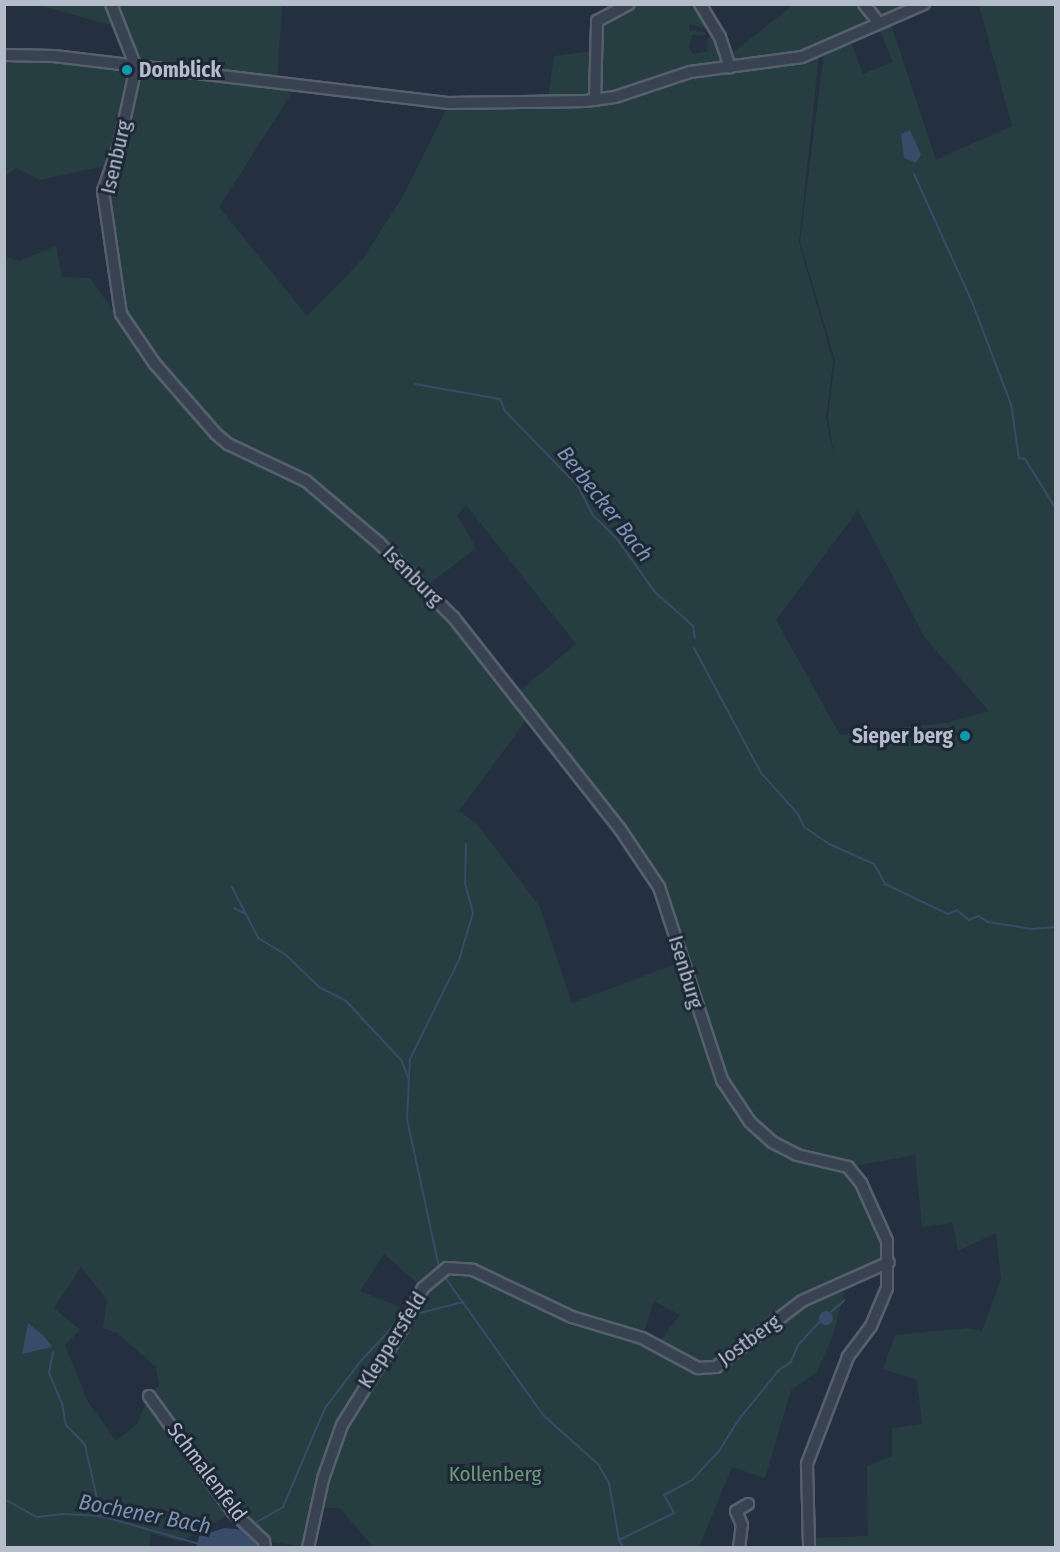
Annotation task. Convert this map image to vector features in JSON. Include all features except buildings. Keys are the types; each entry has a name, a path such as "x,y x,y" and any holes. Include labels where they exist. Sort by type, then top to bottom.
{"street":[{"path":"111,4 136,67"},
{"path":"595,100 597,21 629,4"},
{"path":"700,4 720,37 730,67"},
{"path":"864,4 878,22"},
{"path":"4,55 54,56 447,104 595,100 674,76 812,54 878,22 924,4"},
{"name":"Isenburg","path":"136,67 119,145 104,191 121,314 155,364 216,434 228,444 306,481 426,586 566,759 659,887 722,1080 750,1122 772,1142 797,1155 848,1167 861,1183 887,1241 890,1262"},
{"path":"808,1548 807,1464 848,1357 871,1326 887,1288 890,1262"},
{"name":"Jostberg","path":"605,1327 642,1338 698,1368 716,1367 802,1301 890,1262"},
{"name":"Kleppersfeld","path":"308,1548 323,1479 342,1425 402,1329 423,1288 436,1275 447,1268 473,1270 494,1283 605,1327"},
{"name":"Schmalenfeld","path":"149,1395 233,1512 264,1541 266,1548"},
{"path":"739,1548 742,1525 736,1511 748,1504"}],"green space":[{"path":"39,5 109,5 117,27"},
{"path":"112,5 282,5 277,79 137,64"},
{"path":"634,5 697,5 710,29 689,24 689,32 694,30 706,35 692,35 689,48 693,54 707,52 708,38 714,35 724,61 600,96 596,39 599,25"},
{"path":"793,5 862,5 870,15 870,23 801,54 735,62 720,30 726,28 722,31 734,52"},
{"path":"867,5 918,5 884,16"},
{"name":"Kollenberg","path":"979,5 1055,5 1055,1547 816,1547 815,1538 868,1536 867,1466 892,1456 892,1428 922,1424 917,1380 883,1369 895,1335 968,1328 982,1331 1001,1279 996,1233 958,1251 953,1223 922,1227 915,1155 849,1167 861,1183 889,1262 839,1284 844,1295 833,1335 817,1372 791,1390 765,1478 732,1467 699,1547 373,1547 340,1508 318,1508 308,1547 264,1541 233,1512 180,1542 151,1533 149,1547 5,1547 4,256 19,261 56,246 62,277 90,278 153,367 215,437 249,451 255,442 249,448 219,432 158,362 125,311 108,194 140,73 276,82 291,94 219,207 307,316 362,260 402,198 448,106 593,103 675,78 819,55 799,242 833,362 826,418 835,462 828,418 835,360 800,242 824,53 850,40 863,74 893,62 878,26 890,21 936,160 1012,126","holes":["466,505 576,644 517,693 428,585 476,548 457,515","858,510 925,638 989,711 946,723 840,735 776,620","530,715 659,887 684,961 572,1003 540,907 477,824 459,811","384,1254 423,1288 410,1311 360,1291","81,1267 107,1300 103,1328 117,1333 156,1367 159,1386 149,1396 137,1424 116,1441 88,1402 65,1345 80,1330 54,1308","654,1301 680,1315 659,1342 643,1335"]},
{"path":"593,51 590,97 548,99 554,56"},
{"path":"5,58 53,58 122,68 130,77 109,165 40,180 16,168 5,176"}],"water":[{"path":"910,130 921,155 916,163 904,158 901,134"},
{"path":"823,1311 829,1311 833,1318 829,1325 823,1325 819,1321 819,1315"},
{"path":"28,1323 44,1336 52,1347 22,1354"},
{"path":"224,1528 245,1530 259,1548 196,1548 199,1536"}],"waterway":[{"path":"914,174 972,302 1011,404 1019,458 1025,459 1056,509"},
{"name":"Berbecker Bach","path":"415,384 500,399 505,411 578,486 593,515 617,539 655,592 693,626 695,638"},
{"name":"Berbecker Bach","path":"694,648 761,773 798,814 804,827 829,844 874,864 885,884 948,914 957,910 969,920 978,916 988,922 1032,929 1056,927"},
{"path":"409,1077 410,1059 459,960 473,913 465,884 466,844"},
{"path":"232,887 246,914"},
{"path":"234,908 246,914 258,938 285,954 319,987 346,1001 402,1061 409,1080 407,1119 439,1267"},
{"path":"444,1276 543,1415 598,1464 609,1483 619,1540 624,1548"},
{"path":"831,1312 845,1300"},
{"name":"Bochener Bach","path":"416,1314 463,1302"},
{"name":"Bochener Bach","path":"257,1522 283,1507 325,1408 360,1362 400,1319"},
{"path":"619,1540 674,1513 664,1495 692,1480 719,1451 740,1418 779,1370 791,1362 798,1345 820,1321"},
{"path":"53,1352 49,1373 62,1403 66,1425 85,1445 101,1516"},
{"name":"Bochener Bach","path":"4,1499 37,1517 62,1514 101,1516 199,1544"}],"place":[{"name":"Domblick","path":"127,70"},
{"name":"Sieper berg","path":"965,736"}]}
